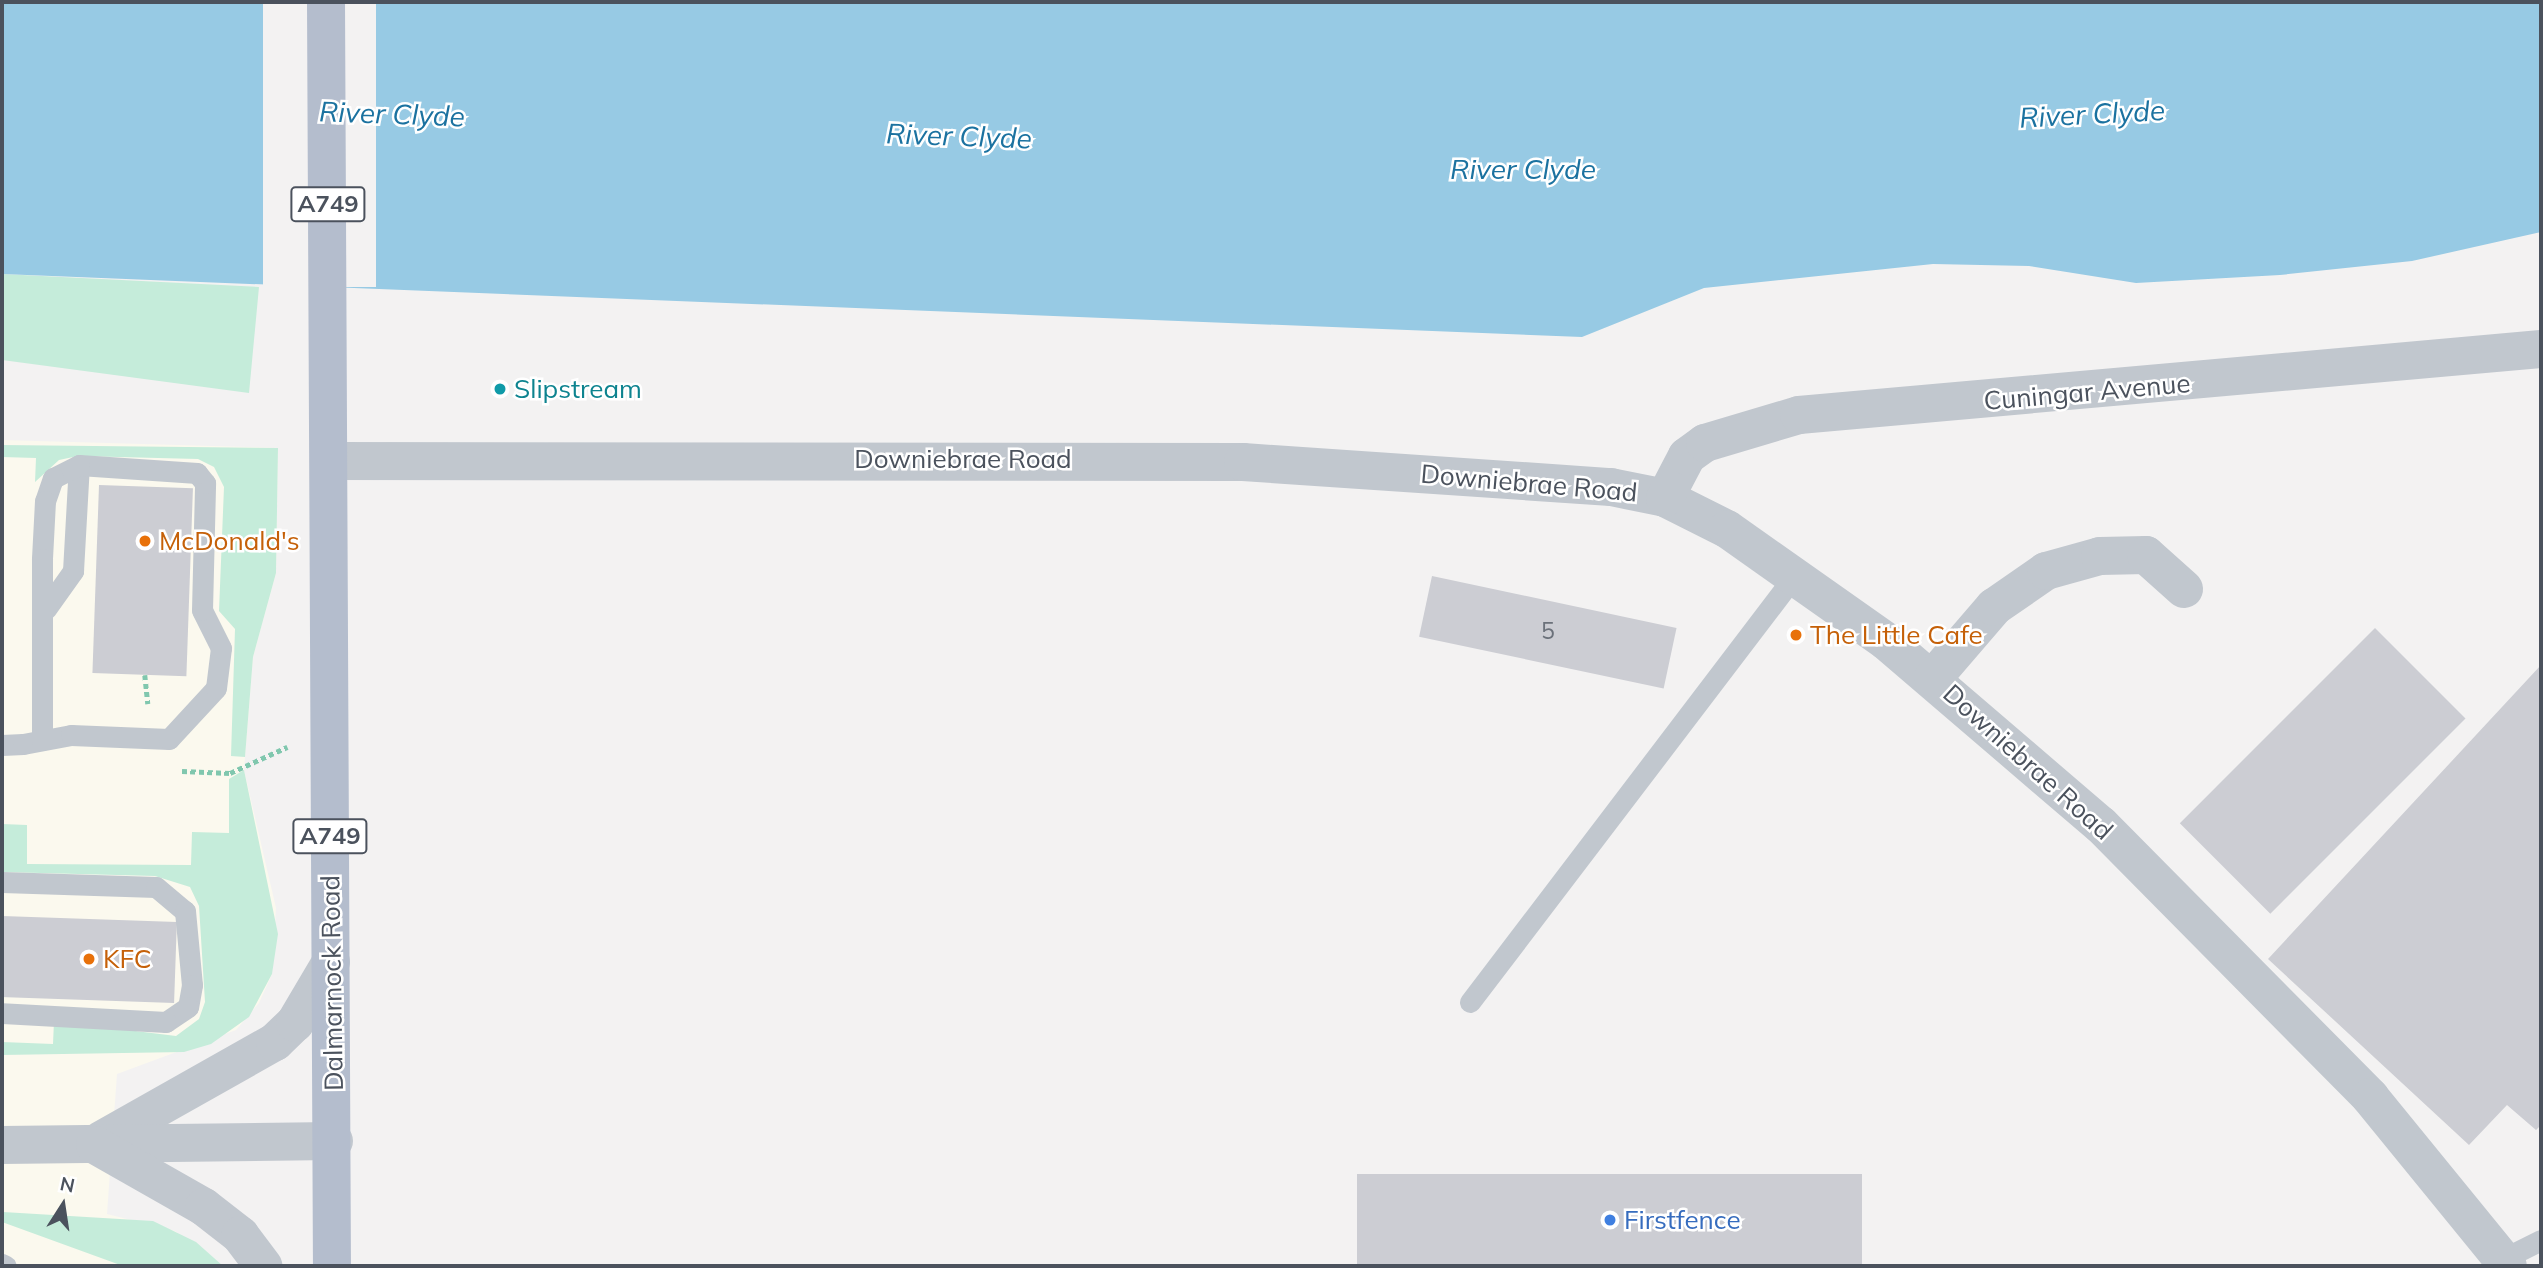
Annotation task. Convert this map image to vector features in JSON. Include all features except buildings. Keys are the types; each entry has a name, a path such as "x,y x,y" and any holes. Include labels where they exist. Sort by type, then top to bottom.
{"main road":[{"name":"Dalmarnock Road","path":"326,2 334,1141 332,1266"}],"street":[{"name":"Cuningar Avenue","path":"1665,498 1687,456 1704,443 1799,415 2541,349"},
{"name":"Downiebrae Road","path":"329,461 1243,461 1611,487 1665,498 1727,529 1795,575 1933,678 2101,825 2254,974 2370,1097 2502,1264"},
{"path":"1933,678 1994,607 2046,571 2100,556 2146,555 2184,589"},
{"path":"93,1144 275,1042 295,1023 331,962"},
{"path":"2,1145 334,1141"},
{"path":"93,1144 212,1213 263,1266"}],"lane":[{"path":"46,609 73,571 79,465"},
{"path":"2,746 42,740 169,738 219,679 221,648 202,610 205,483 187,468 79,465 59,471 47,488 42,740"},
{"path":"1470,1002 1795,575"},
{"path":"2,882 156,887 185,911 192,985 188,1007 166,1022 2,1013"},
{"path":"2502,1264 2541,1240"}],"path":[{"path":"178,771 230,773 330,727"}],"shaded area":[{"path":"2,440 278,448 276,573 253,657 244,770 276,908 272,974 259,1003 236,1030 117,1074 107,1214 175,1231 223,1266 2,1266"}],"green space":[{"path":"2,274 259,287 249,393 2,360"},
{"path":"2,445 278,448 276,573 253,657 245,757 231,756 235,629 219,611 224,487 214,467 198,459 78,456 59,460 35,482 36,458 2,457"},
{"path":"244,770 278,934 272,974 249,1017 211,1044 184,1052 2,1055 2,1042 53,1044 54,1021 176,1036 199,1019 205,1002 199,906 190,887 155,876 2,872 2,824 27,825 27,864 191,865 192,832 229,833 229,779"},
{"path":"3,1212 153,1221 196,1242 223,1266 123,1266 2,1222"}],"water":[{"name":"River Clyde","path":"2,2 2541,2 2541,232 2412,261 2280,275 2136,283 2029,266 1933,264 1704,288 1582,337 2,274"}],"pier":[{"path":"263,2 376,2 376,287 263,287"}],"place":[{"name":"Slipstream","path":"500,389"},
{"name":"McDonald's","path":"145,541"},
{"name":"The Little Cafe","path":"1796,635"},
{"name":"KFC","path":"89,959"},
{"name":"Firstfence","path":"1610,1220"}]}
